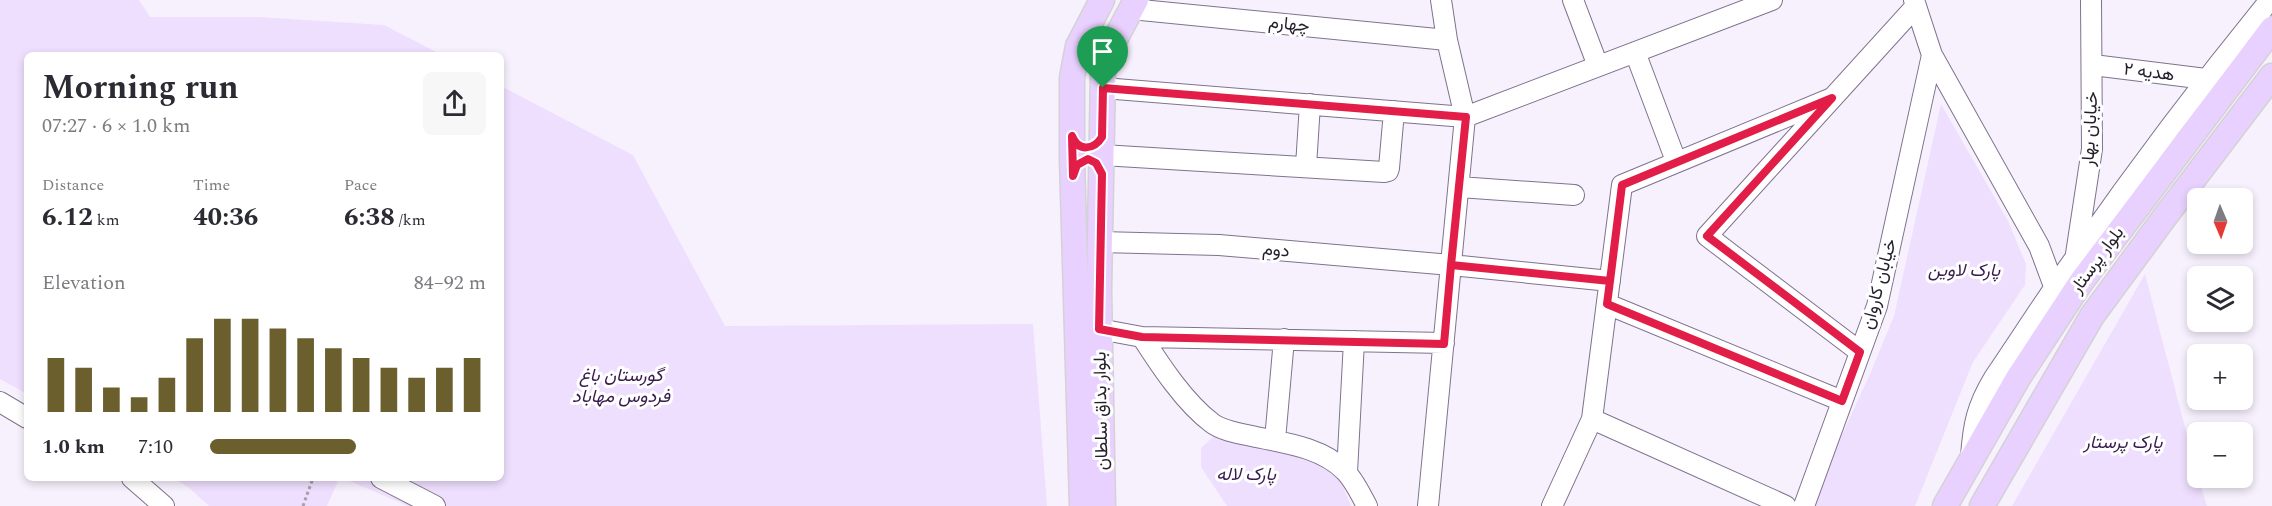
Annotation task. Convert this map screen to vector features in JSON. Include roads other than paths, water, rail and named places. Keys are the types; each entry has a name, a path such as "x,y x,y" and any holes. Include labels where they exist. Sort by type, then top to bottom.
{"main road":[{"name":"بلوار بداق سلطان","path":"1082,506 1072,136 1074,62 1078,46 1102,0"},
{"name":"بلوار بداق سلطان","path":"1103,506 1099,329 1103,88 1105,62 1134,4"},
{"name":"بلوار پرستار","path":"1945,506 2018,378 2080,282 2272,29"},
{"name":"بلوار پرستار","path":"1982,506 2092,316 2272,76"},
{"path":"1072,136 1077,144 1087,148 1096,145 1102,155 1096,163 1088,159 1077,165 1073,176"}],"street":[{"path":"1428,506 1466,117 1446,40 1441,0"},
{"path":"1573,0 1598,66"},
{"path":"1103,88 1466,117 1772,0"},
{"name":"خیابان بهار","path":"2076,256 2092,149 2091,0"},
{"path":"1971,457 1973,425 1982,398 2076,256 2206,79 2270,0"},
{"path":"1915,3 1932,55 2039,246 2055,289"},
{"path":"1860,352 1707,236 1915,3"},
{"name":"چهارم","path":"1134,4 1446,40"},
{"path":"1635,52 1676,161"},
{"name":"خیابان کاروان","path":"1803,506 1877,306 1932,55"},
{"name":"هدیه ۲","path":"2093,65 2206,79"},
{"path":"1552,506 1592,419 1622,185 1832,98"},
{"path":"1306,166 1310,105"},
{"path":"1102,155 1388,171 1394,111"},
{"path":"1459,187 1575,195"},
{"name":"دوم","path":"1100,243 1219,245 1610,281"},
{"path":"1607,304 1842,401"},
{"path":"1099,329 1142,337 1444,344"},
{"path":"1142,337 1161,366 1213,424 1247,435 1304,447 1335,461 1347,472 1367,506"},
{"path":"1275,440 1284,339"},
{"path":"1347,472 1354,341"},
{"path":"0,402 24,416"},
{"path":"1592,419 1786,506"},
{"path":"135,481 164,506"},
{"path":"387,481 435,506"}],"park label":[{"name":"پارک لاوین","path":"1964,270"},
{"name":"گورستان باغ فردوس مهاباد","path":"621,385"},
{"name":"پارک پرستار","path":"2123,442"},
{"name":"پارک لاله","path":"1246,474"}]}
